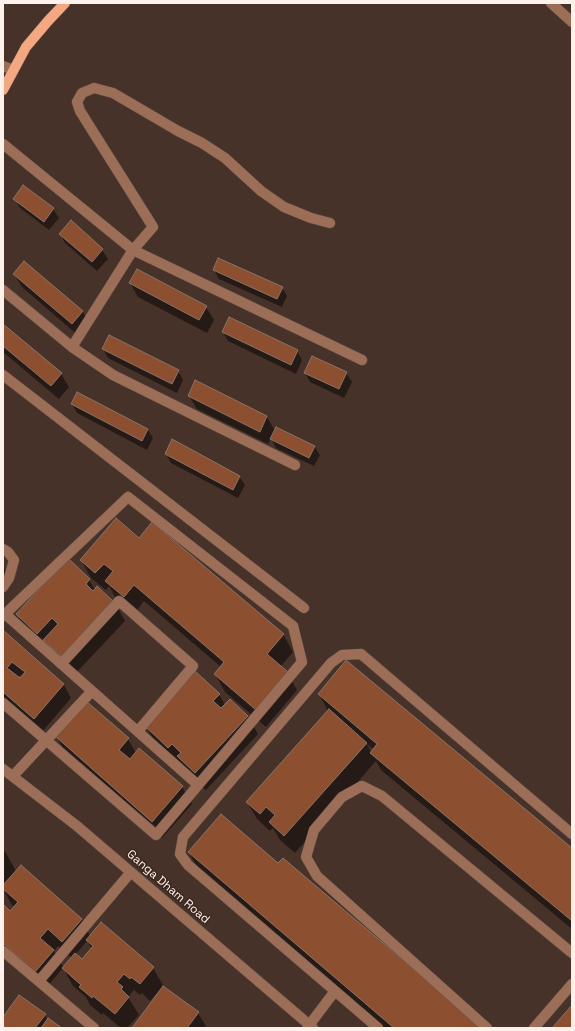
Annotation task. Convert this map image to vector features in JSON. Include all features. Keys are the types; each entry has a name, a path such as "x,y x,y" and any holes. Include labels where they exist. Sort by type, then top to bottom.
{"main road":[{"path":"3,90 26,47 65,3"}],"street":[{"path":"550,3 572,22"},
{"path":"3,66 13,70"},
{"path":"72,347 134,250 153,227 80,111 77,102 82,93 94,88 113,93 178,131 202,143 225,158 261,191 284,207 311,218 330,223"},
{"path":"3,144 134,250 362,360"},
{"path":"3,290 72,347 114,375 295,465"},
{"path":"3,376 304,608"},
{"path":"3,703 156,835 302,662 293,626 128,497 4,615 198,785"},
{"path":"3,549 8,552 14,560 9,578 3,587"},
{"path":"61,664 119,601 193,666 138,731"},
{"path":"378,1028 188,865 180,854 183,837 331,663 342,655 361,654 572,834"},
{"path":"13,776 92,691"},
{"name":"Ganga Dham Road","path":"3,768 77,826 310,1027"},
{"path":"487,1028 317,876 306,857 314,830 342,797 362,786 382,796 572,953"},
{"path":"39,982 131,872"},
{"path":"3,952 94,1028"},
{"path":"534,1028 572,984"},
{"path":"310,1027 335,991"}],"building":[{"path":"23,185 54,208 44,222 13,199"},
{"path":"71,220 103,249 92,262 59,234"},
{"path":"218,258 283,287 277,299 213,270"},
{"path":"24,261 83,311 72,324 13,274"},
{"path":"137,269 207,306 199,320 129,283"},
{"path":"229,317 298,350 291,365 222,332"},
{"path":"3,324 62,373 51,386 3,346"},
{"path":"109,335 179,370 172,384 102,349"},
{"path":"312,356 347,372 339,389 304,373"},
{"path":"195,380 267,416 260,432 188,396"},
{"path":"77,392 148,429 142,441 71,404"},
{"path":"276,427 315,446 309,458 270,439"},
{"path":"172,439 240,476 233,490 165,454"},
{"path":"116,518 139,538 152,522 284,634 267,654 288,672 256,710 214,674 224,662 134,585 124,597 105,581 113,571 104,564 95,573 80,560"},
{"path":"68,558 90,579 86,584 93,591 97,586 115,603 63,658 43,640 58,624 52,618 37,634 16,614"},
{"path":"3,630 64,684 34,719 3,692","holes":["12,662 25,672 20,678 7,668"]},
{"path":"346,660 572,848 572,921 370,753 377,744 318,694"},
{"path":"195,671 220,694 213,701 221,708 230,699 248,716 195,773 177,756 181,753 172,744 168,748 145,726"},
{"path":"86,701 129,738 119,750 130,759 139,748 183,786 152,822 55,736"},
{"path":"329,709 367,743 284,836 269,822 275,815 266,807 260,814 246,802"},
{"path":"221,814 278,863 283,858 483,1028 394,1028 188,852"},
{"path":"21,865 82,919 62,942 48,929 40,938 54,950 35,972 3,943 3,904 10,911 18,902 3,889 3,885"},
{"path":"101,922 154,967 140,984 124,974 117,982 123,987 121,989 129,997 115,1014 93,996 92,998 79,987 81,985 62,968 75,953 82,959 93,946 86,940"},
{"path":"163,986 199,1012 187,1028 132,1028"},
{"path":"19,995 46,1014 35,1028 3,1028 3,1017"},
{"path":"572,1005 572,1028 552,1028"},
{"path":"48,1018 62,1028 41,1028"}]}
